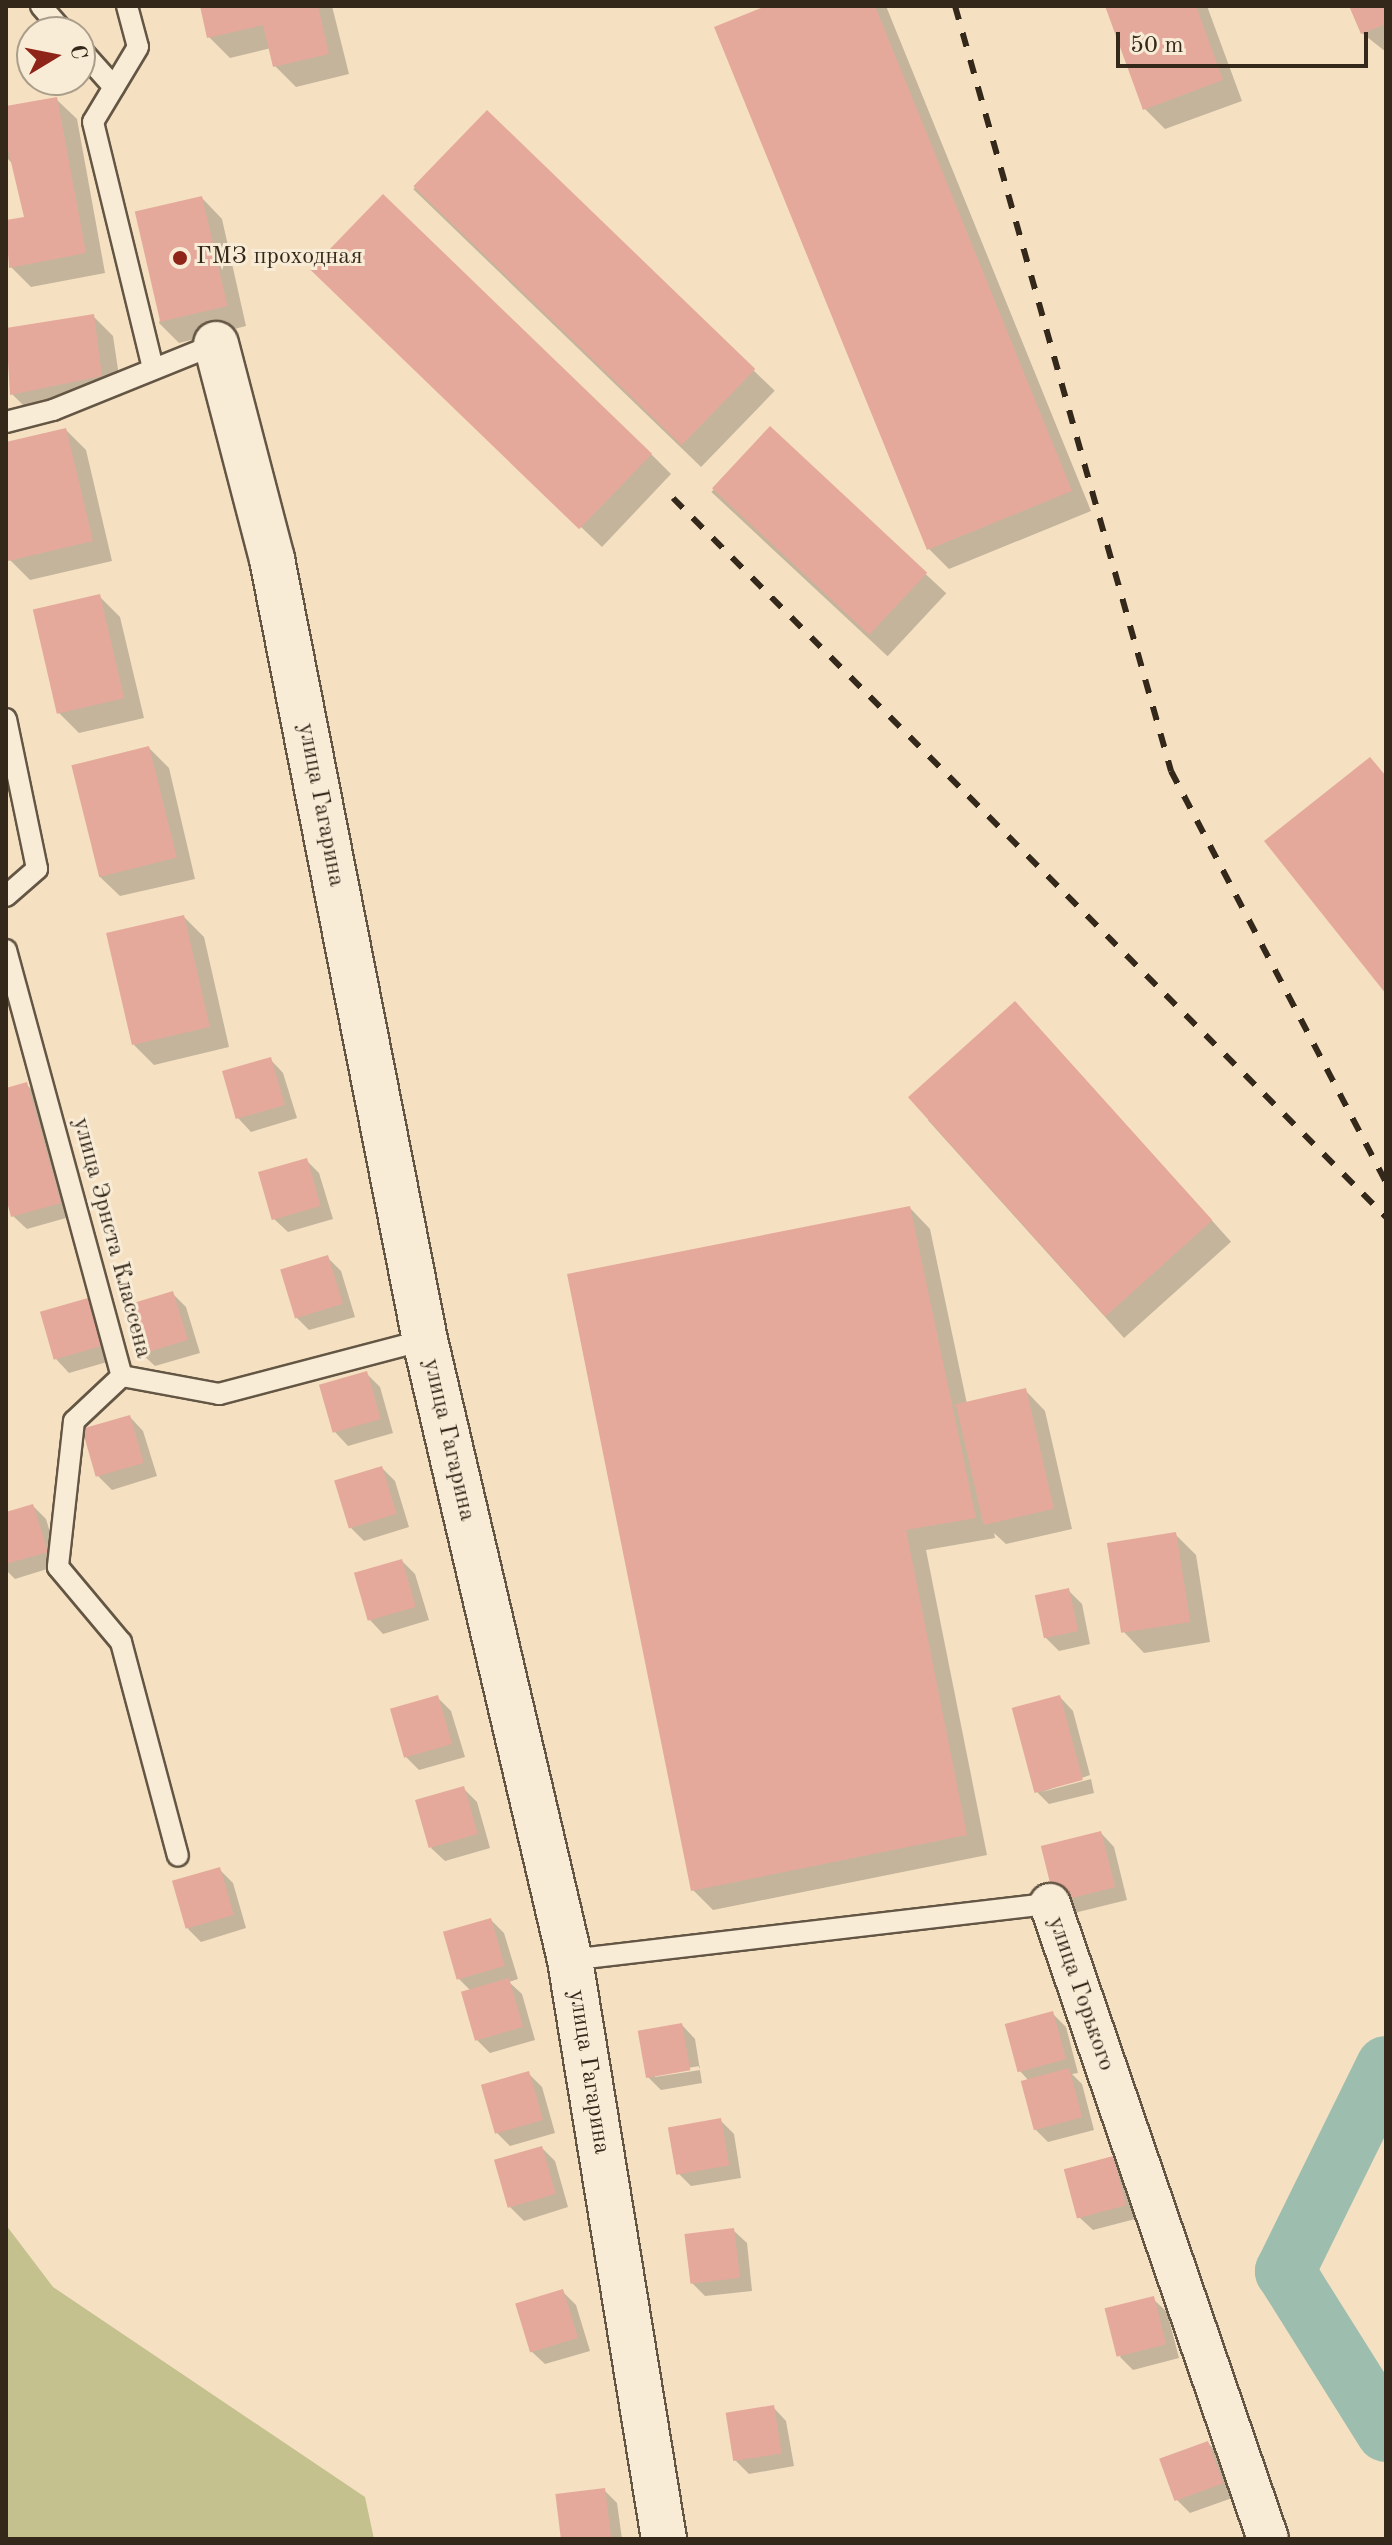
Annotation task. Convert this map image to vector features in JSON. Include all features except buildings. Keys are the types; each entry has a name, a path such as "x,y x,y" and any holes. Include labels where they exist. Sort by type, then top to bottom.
{"street":[{"name":"улица Гагарина","path":"216,344 272,559 425,1340 570,1960 664,2539"},
{"name":"улица Горького","path":"1050,1904 1268,2539"}],"lane":[{"path":"127,6 138,47 93,122 153,369"},
{"path":"96,67 114,87"},
{"path":"6,422 53,410 216,344"},
{"path":"6,719 37,869 6,896"},
{"name":"улица Эрнста Классена","path":"6,950 122,1376 219,1394 425,1340"},
{"path":"122,1376 74,1421 58,1567 121,1642 178,1856"},
{"name":"улица Горького","path":"570,1960 1050,1904"}],"shaded area":[{"path":"6,2225 53,2287 365,2497 374,2539 6,2539"}],"waterway":[{"path":"1386,2066 1285,2271 1386,2432"}],"railway":[{"path":"955,6 1171,771 1386,1183"},
{"path":"673,498 1386,1217"}],"place":[{"name":"ГМЗ проходная","path":"180,258"}]}
